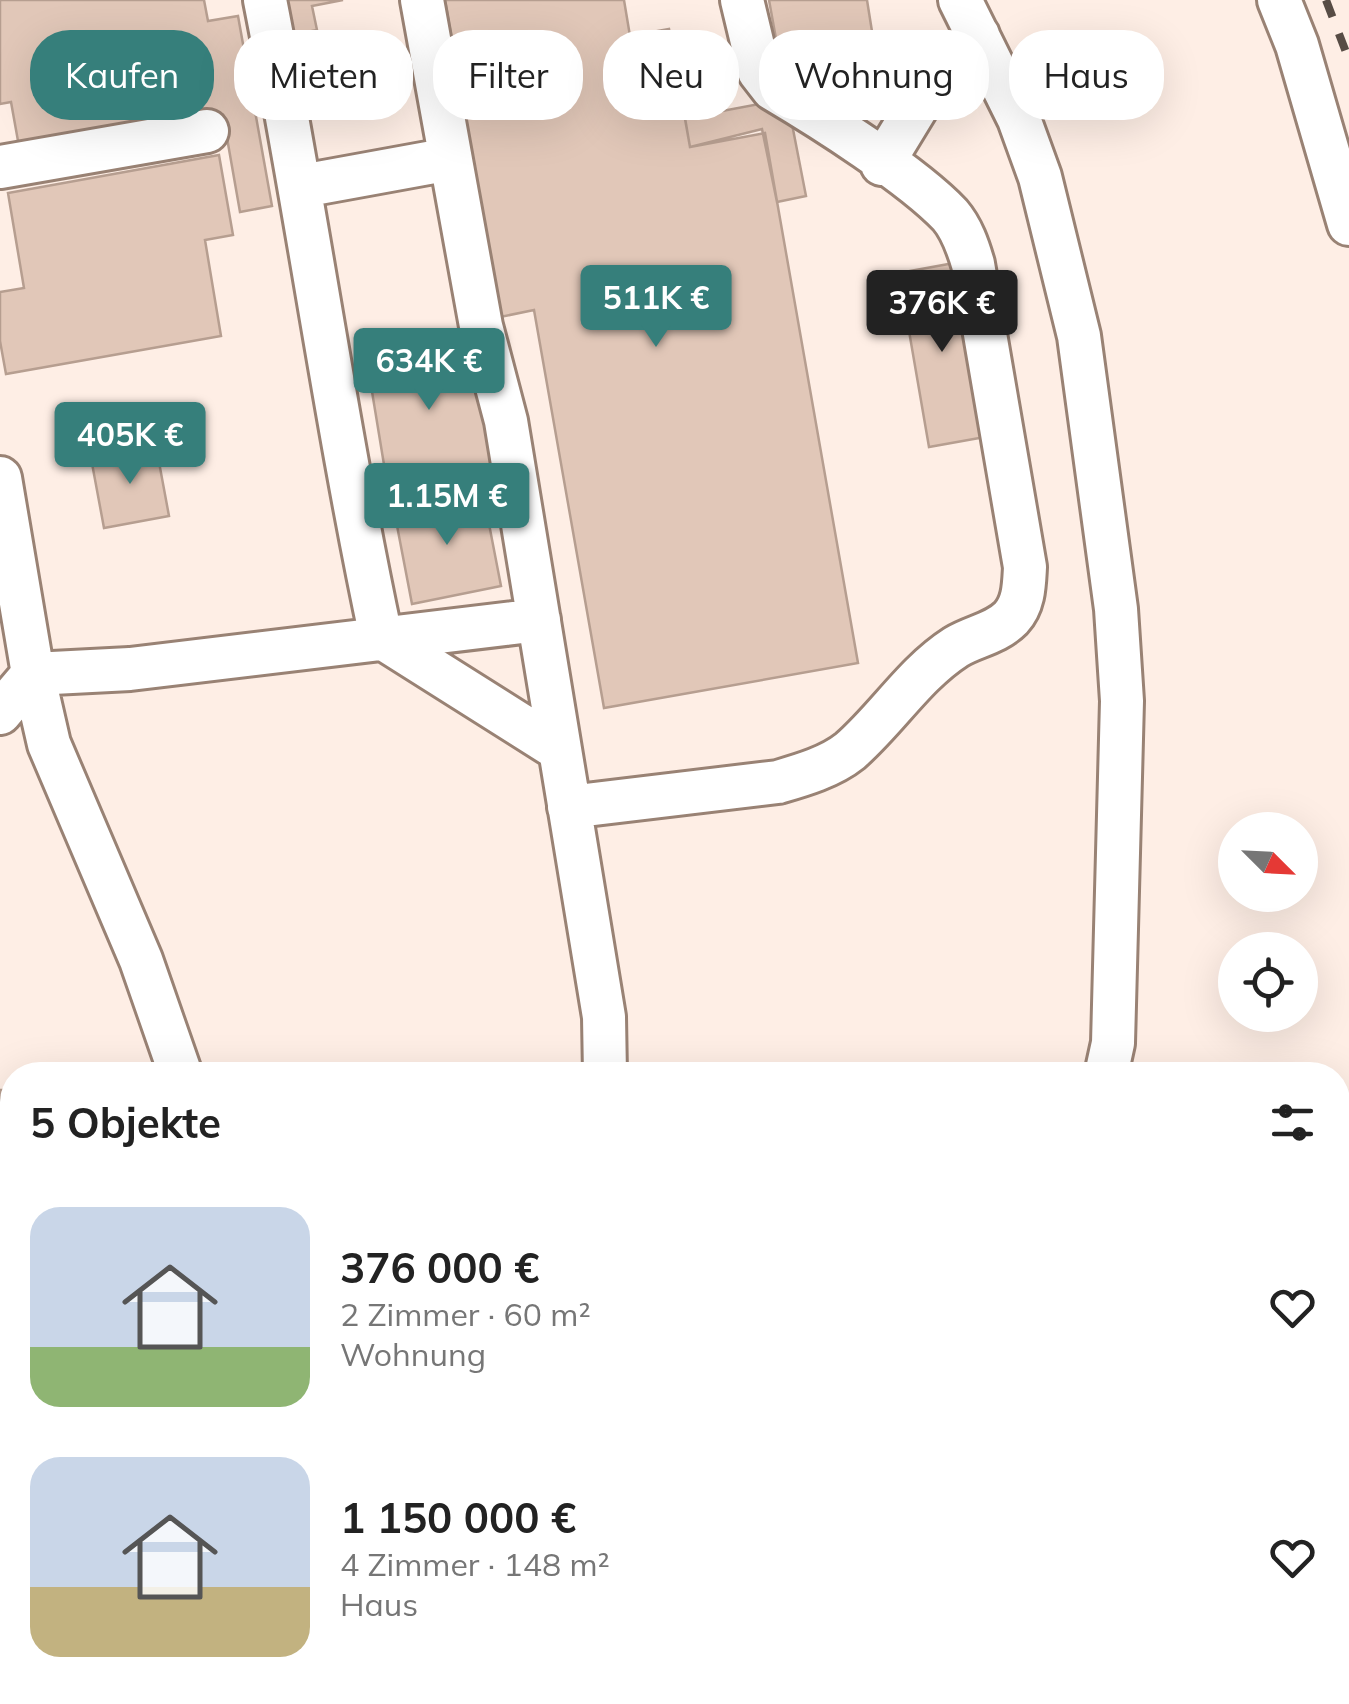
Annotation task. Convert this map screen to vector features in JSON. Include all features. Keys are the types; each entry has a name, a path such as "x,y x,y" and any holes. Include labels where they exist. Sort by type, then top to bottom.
{"street":[{"path":"264,0 302,186 380,637 560,750"},
{"path":"422,0 480,326 506,421 604,1017 605,1062"},
{"path":"569,807 778,782 811,772 848,753 924,672 958,646 994,632 1014,616 1024,594 1024,567 973,264 952,217 773,89 760,71 742,0"},
{"path":"1279,0 1349,224"},
{"path":"882,164 969,18"},
{"path":"969,18 1020,119 1058,248 1079,336 1116,609 1122,701 1113,1043 1109,1062"},
{"path":"0,167 207,131"},
{"path":"302,186 450,158"},
{"path":"0,478 33,674 50,744 140,960 176,1062"},
{"path":"0,713 33,674 130,668 539,620"}],"building":[{"path":"0,0 204,0 208,21 238,16 241,30 234,30 234,120 257,120 272,206 240,212 223,115 214,117 214,30 30,30 30,120 196,120 20,152 11,102 0,104"},
{"path":"286,0 343,0 312,6 317,30 291,30"},
{"path":"445,0 624,0 629,30 603,30 603,120 685,120 690,147 765,133 858,663 604,708 534,310 500,317 466,120 583,120 583,30 450,30"},
{"path":"769,0 867,0 872,30 774,30"},
{"path":"759,104 759,120 785,120 792,124 806,196 777,202 762,129 690,147 685,120 739,120 739,108"},
{"path":"219,155 233,235 205,240 221,336 6,374 0,341 0,292 24,288 8,193"},
{"path":"954,263 985,437 929,447 899,273"},
{"path":"470,338 492,471 388,489 366,355"},
{"path":"156,446 169,516 104,528 91,458"},
{"path":"483,493 501,586 412,604 394,510"}],"railway":[{"path":"1326,0 1349,60"}]}
